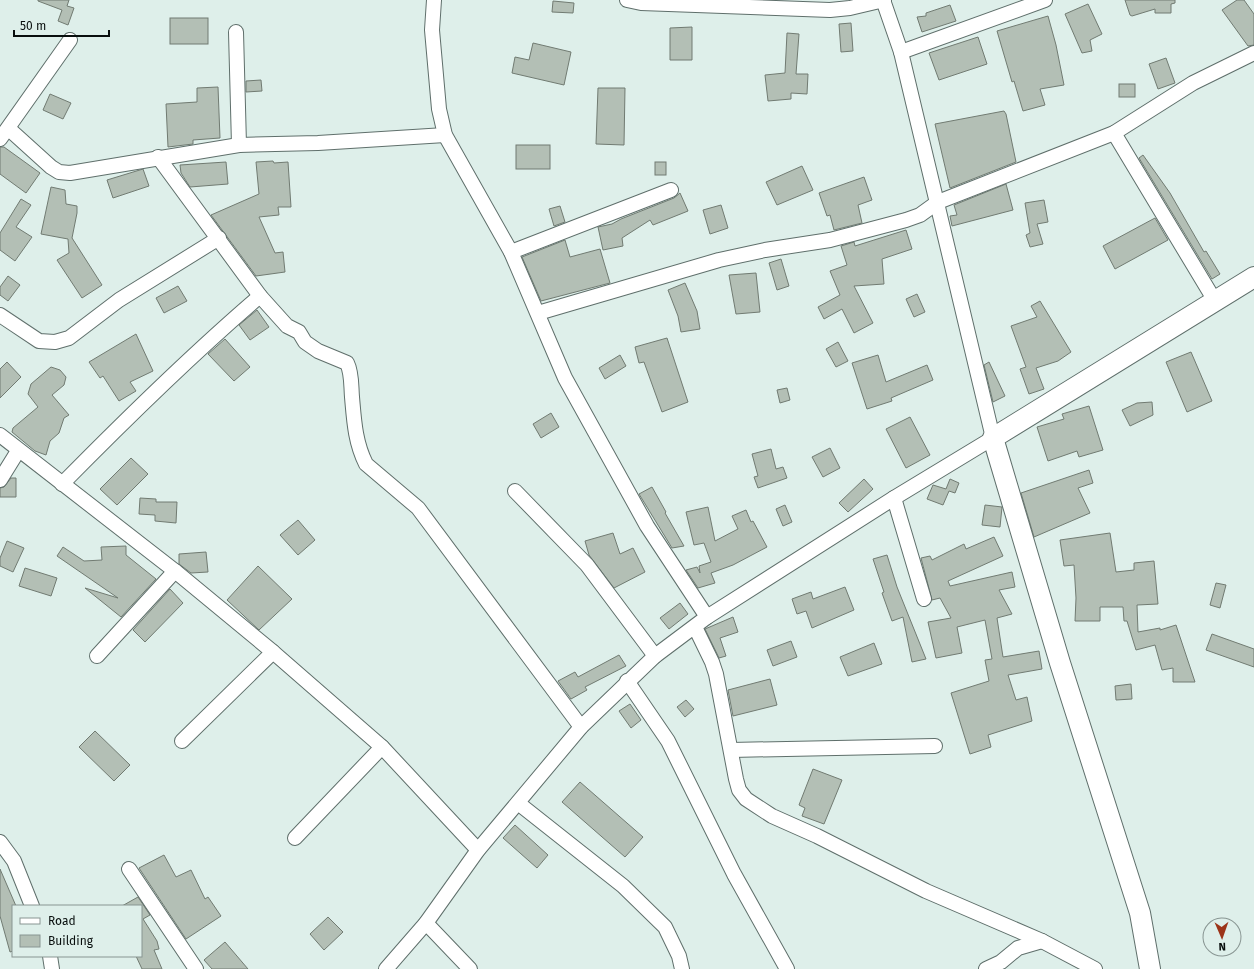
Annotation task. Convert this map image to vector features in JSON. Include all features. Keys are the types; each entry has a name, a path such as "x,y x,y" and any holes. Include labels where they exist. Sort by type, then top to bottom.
{"main road":[{"path":"1150,969 1140,913 1060,663 993,438 1254,277"}],"street":[{"path":"434,0 432,30 439,109 445,135 511,252 565,378 647,526 707,617"},
{"path":"386,969 426,923 478,850 581,727 627,681 655,656 707,617 894,498 993,438 938,202 901,52 883,0 850,8 830,10 641,3 627,0"},
{"path":"901,52 1045,0"},
{"path":"236,32 239,145"},
{"path":"70,40 4,134 59,172 70,173 158,157 239,145 318,143 445,135"},
{"path":"538,313 719,260 765,250 830,240 920,215 938,202 1114,132 1193,83 1254,53"},
{"path":"1114,132 1215,301"},
{"path":"158,157 219,238 260,296 287,326 302,335 305,342 318,351 347,363 350,374 355,430 361,454 366,464 418,508 581,727"},
{"path":"511,252 671,190"},
{"path":"1,321 40,341 55,342 69,338 119,300 219,238"},
{"path":"62,484 128,417 201,348 260,296"},
{"path":"0,435 18,451 175,571 273,652 382,747 478,850"},
{"path":"0,480 18,451"},
{"path":"516,491 587,565 655,656"},
{"path":"894,498 924,599"},
{"path":"96,656 175,571"},
{"path":"695,627 712,662 716,674 739,790 746,799 772,816 817,836 912,884 1042,941 1095,969"},
{"path":"182,741 273,652"},
{"path":"627,681 668,741 734,874 787,969"},
{"path":"731,750 935,746"},
{"path":"295,838 382,747"},
{"path":"518,803 623,886 665,927 679,956 682,969"},
{"path":"0,842 14,861 32,905"},
{"path":"129,869 196,969"},
{"path":"426,923 470,969"},
{"path":"1011,928 1018,948"},
{"path":"986,969 1001,962 1018,948 1042,941"},
{"path":"50,957 52,969"}],"building":[{"path":"38,0 69,0 67,6 74,8 68,25 58,21 62,10"},
{"path":"1125,0 1175,0 1175,3 1171,4 1171,13 1155,13 1155,9 1132,16 1130,15"},
{"path":"1237,0 1244,0 1254,14 1254,45 1248,46 1222,10"},
{"path":"553,1 574,3 573,13 552,12"},
{"path":"1088,4 1102,34 1090,40 1092,51 1082,53 1065,14"},
{"path":"950,5 956,21 922,32 917,17 926,16 926,13"},
{"path":"1048,16 1056,45 1064,85 1040,89 1045,105 1023,111 1014,81 1012,82 997,31"},
{"path":"170,18 208,18 208,44 170,44"},
{"path":"851,23 853,51 841,52 839,24"},
{"path":"692,27 692,60 670,60 670,28"},
{"path":"787,33 799,34 796,74 808,74 807,94 791,93 791,99 768,101 765,75 785,73"},
{"path":"978,37 987,64 939,80 929,53"},
{"path":"533,43 571,52 564,85 512,73 515,57 529,60"},
{"path":"1166,58 1175,83 1158,89 1149,64"},
{"path":"261,80 262,91 246,92 246,81"},
{"path":"1119,84 1135,84 1135,97 1119,97"},
{"path":"218,87 220,138 193,140 193,144 168,147 166,104 197,102 197,88"},
{"path":"598,88 625,88 624,145 596,144"},
{"path":"50,94 71,103 63,119 43,110"},
{"path":"1004,111 1006,114 1016,162 950,188 935,124"},
{"path":"516,145 550,145 550,169 516,169"},
{"path":"0,147 4,147 40,173 26,193 0,174"},
{"path":"1143,155 1170,193 1204,252 1206,251 1220,274 1212,279 1139,158"},
{"path":"273,161 274,163 288,162 291,207 278,207 279,215 259,217 275,253 283,252 285,272 256,276 211,215 259,194 256,162"},
{"path":"226,162 228,184 190,187 181,173 180,165"},
{"path":"655,162 666,162 666,175 655,175"},
{"path":"802,166 813,190 777,205 766,182"},
{"path":"143,169 149,186 113,198 107,180"},
{"path":"864,177 872,200 858,205 862,223 834,230 830,215 827,216 819,193"},
{"path":"1006,184 1013,210 952,226 950,216 957,215 954,205"},
{"path":"51,187 65,190 66,204 77,206 72,238 102,285 82,298 57,260 69,253 68,239 41,234"},
{"path":"680,193 688,211 653,225 650,220 622,238 623,246 603,250 598,227 612,224 674,198"},
{"path":"21,199 31,205 16,227 32,237 15,261 0,250 0,233"},
{"path":"1044,200 1048,222 1037,224 1043,244 1030,247 1026,235 1030,233 1025,203"},
{"path":"721,205 728,228 710,234 703,210"},
{"path":"560,206 565,222 554,226 549,209"},
{"path":"1155,218 1168,240 1115,269 1103,246"},
{"path":"906,230 912,249 882,259 884,284 854,286 873,323 854,333 842,309 824,319 818,307 840,295 830,271 847,265 841,246 854,242 855,246"},
{"path":"565,240 570,257 600,249 610,283 541,301 522,257"},
{"path":"781,259 789,286 777,290 769,263"},
{"path":"756,273 760,312 736,314 729,275"},
{"path":"8,276 20,285 8,301 0,295 0,287"},
{"path":"685,283 697,311 700,329 681,332 678,316 668,290"},
{"path":"178,286 187,301 164,313 156,298"},
{"path":"917,294 925,312 914,317 906,299"},
{"path":"1040,301 1071,352 1058,361 1036,368 1044,389 1029,394 1020,369 1026,367 1011,326 1037,317 1031,306"},
{"path":"257,310 269,327 250,340 239,325"},
{"path":"136,334 153,371 130,382 136,391 119,401 103,376 100,378 89,362"},
{"path":"667,338 688,402 662,412 644,362 639,363 635,347"},
{"path":"225,339 250,367 234,381 208,354"},
{"path":"838,342 848,361 836,367 826,349"},
{"path":"1191,352 1212,401 1187,412 1166,362"},
{"path":"620,355 626,366 605,379 599,368"},
{"path":"878,355 886,382 927,365 933,380 891,398 892,401 867,409 852,363"},
{"path":"7,362 21,377 0,398 0,369"},
{"path":"989,362 1005,396 993,402 984,365"},
{"path":"51,367 60,370 66,377 64,385 52,395 69,415 64,418 59,433 50,441 46,455 35,451 12,432 13,428 38,407 28,394 31,384"},
{"path":"787,388 790,400 780,403 777,390"},
{"path":"1152,402 1153,415 1130,426 1122,410 1137,403"},
{"path":"1089,406 1103,450 1079,457 1077,451 1048,461 1037,427 1064,419 1062,414"},
{"path":"551,413 559,427 541,438 533,424"},
{"path":"910,417 930,455 906,468 886,429"},
{"path":"830,448 840,468 823,477 812,457"},
{"path":"771,449 776,469 783,467 787,478 758,488 754,477 758,476 752,454"},
{"path":"131,458 148,474 117,505 100,489"},
{"path":"1089,470 1093,483 1078,488 1090,513 1034,537 1021,493"},
{"path":"11,478 16,478 16,497 0,497 0,488 4,487"},
{"path":"864,479 873,489 848,512 839,503"},
{"path":"950,479 959,483 955,493 949,491 943,505 927,499 933,485 946,489"},
{"path":"652,487 684,546 672,548 639,494"},
{"path":"140,498 156,499 156,502 177,502 176,523 155,521 155,515 139,514"},
{"path":"785,505 792,522 783,526 776,509"},
{"path":"985,505 1002,507 1000,527 982,525"},
{"path":"708,507 715,541 738,529 732,516 746,510 751,522 753,521 767,547 733,565 711,573 715,583 698,588 686,570 697,567 700,573 699,566 711,562 704,543 694,545 686,512"},
{"path":"298,520 315,540 298,555 280,535"},
{"path":"613,533 620,554 633,548 645,572 614,588 589,555 585,541"},
{"path":"1110,533 1116,572 1134,570 1134,563 1154,561 1158,604 1137,605 1138,632 1160,628 1160,630 1176,625 1195,682 1173,682 1173,668 1162,670 1155,645 1136,650 1127,621 1124,621 1123,607 1100,607 1100,621 1075,621 1076,598 1074,565 1064,566 1060,540"},
{"path":"994,537 1003,556 948,581 950,586 1012,572 1015,587 999,590 1012,614 997,618 1003,657 1039,651 1042,669 1008,675 1016,700 1027,697 1032,721 988,735 991,747 970,754 951,693 989,681 985,660 992,659 985,620 957,627 962,653 936,658 928,622 951,618 940,598 932,600 921,558 930,556 932,560 964,544 966,549"},
{"path":"7,541 24,548 13,572 0,566 0,558"},
{"path":"126,546 126,555 156,579 121,617 85,588 118,598 57,556 63,547 84,561 102,560 101,547"},
{"path":"206,552 208,572 191,573 179,564 179,554"},
{"path":"887,555 897,587 926,659 912,662 903,617 892,621 882,593 884,592 873,559"},
{"path":"258,566 292,599 259,630 227,600"},
{"path":"25,568 57,578 51,596 19,586"},
{"path":"1216,583 1226,585 1220,608 1210,605"},
{"path":"845,587 854,610 812,628 806,611 797,614 792,599 811,592 813,599"},
{"path":"170,589 183,603 145,642 133,630"},
{"path":"680,603 688,614 669,629 660,618"},
{"path":"733,617 738,632 720,638 726,656 719,658 705,629"},
{"path":"1212,634 1254,649 1254,667 1206,650"},
{"path":"791,641 797,657 773,666 767,650"},
{"path":"874,643 882,664 848,676 840,657"},
{"path":"619,655 626,666 585,687 587,690 571,699 558,681 575,672 578,677"},
{"path":"770,679 777,705 733,716 728,690"},
{"path":"1131,684 1132,699 1116,700 1115,686"},
{"path":"686,700 694,709 685,717 677,707"},
{"path":"630,704 641,720 631,728 619,711"},
{"path":"95,731 130,765 114,781 79,747"},
{"path":"813,769 842,780 824,824 802,816 805,808 799,805"},
{"path":"580,782 643,837 625,857 562,802"},
{"path":"515,825 548,855 537,868 503,838"},
{"path":"164,855 176,877 191,870 205,899 208,897 221,916 186,939 139,868"},
{"path":"0,869 16,905 12,905 12,951 10,952 0,916"},
{"path":"138,897 150,915 143,919 157,941 159,949 154,950 162,969 142,969 136,957 142,957 142,905 124,905"},
{"path":"328,917 343,932 324,950 310,934"},
{"path":"225,942 248,969 212,969 204,960"}]}
